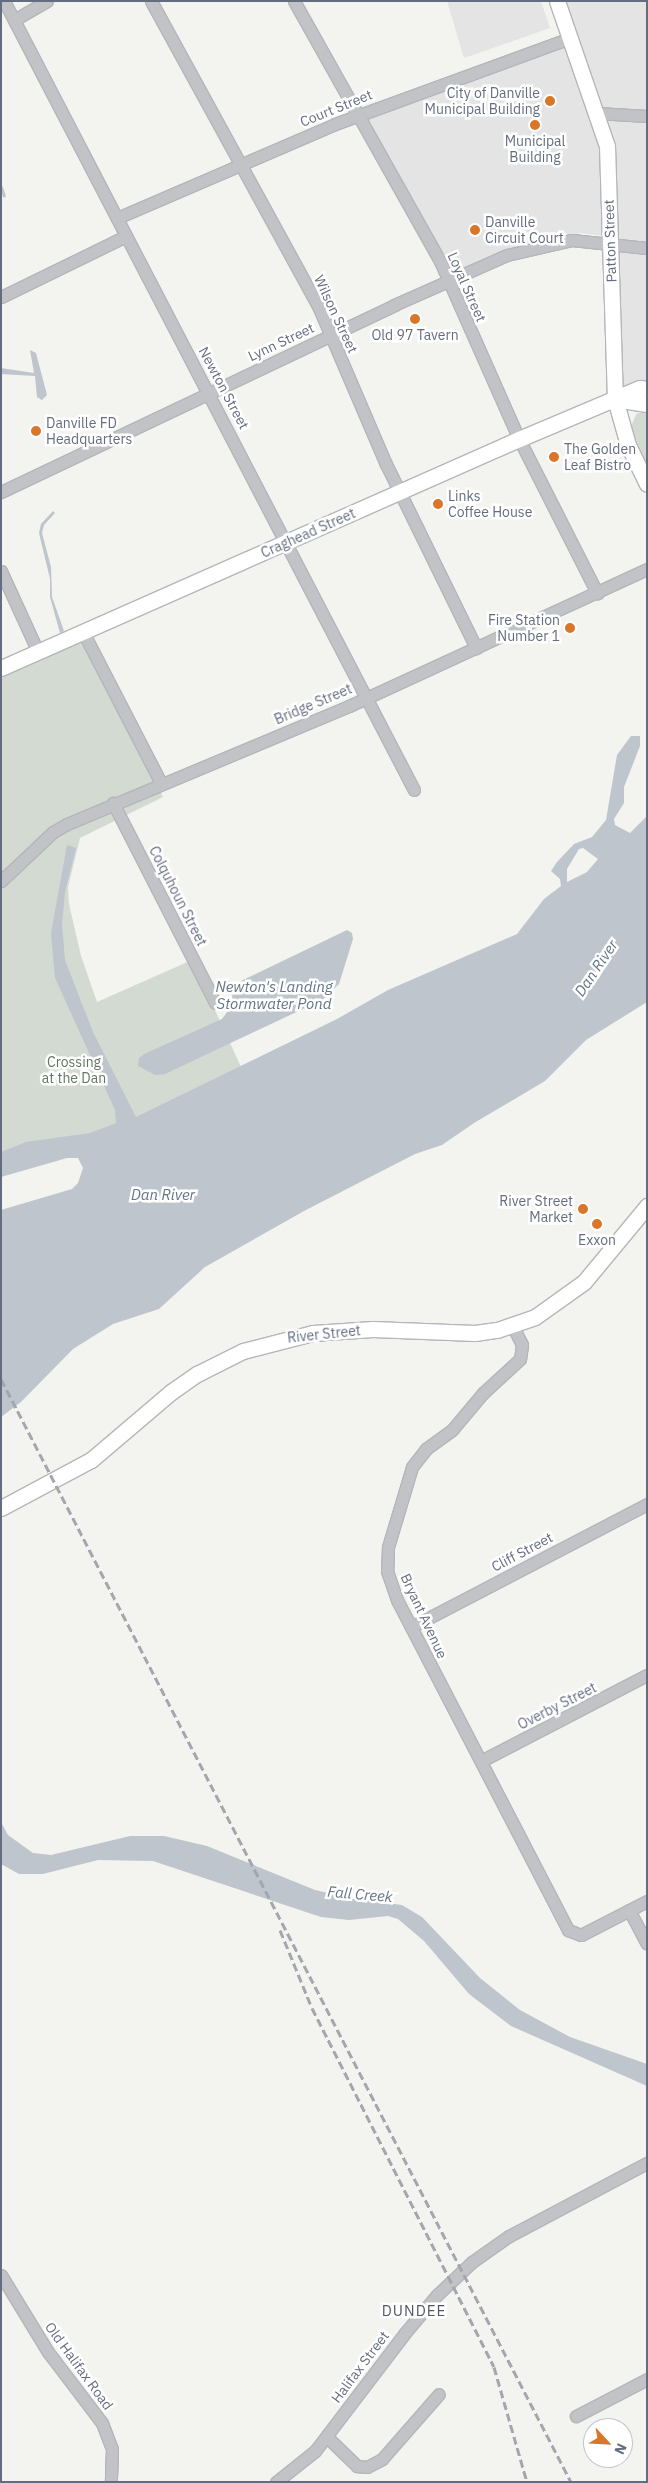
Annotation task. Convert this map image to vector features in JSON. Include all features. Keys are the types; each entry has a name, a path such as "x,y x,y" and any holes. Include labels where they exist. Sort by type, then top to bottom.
{"main road":[{"name":"Patton Street","path":"556,1 597,113 606,146 615,399 628,445 647,484"},
{"name":"Craghead Street","path":"1,668 519,439 615,399 647,389"},
{"path":"615,399 647,404"},
{"name":"River Street","path":"1,1508 91,1460 196,1374 256,1346 288,1337 346,1330 452,1334 512,1326 549,1309 584,1282 647,1206"}],"street":[{"name":"Newton Street","path":"4,1 287,542 414,790"},
{"path":"14,20 47,1"},
{"name":"Wilson Street","path":"151,1 330,335 400,492 476,648"},
{"name":"Loyal Street","path":"294,1 449,281 519,439 597,593"},
{"name":"Court Street","path":"117,218 357,115 570,38"},
{"path":"597,113 647,116"},
{"path":"1,297 126,236"},
{"name":"Lynn Street","path":"1,492 330,335 507,255 548,243 572,240 647,248"},
{"name":"Bridge Street","path":"1,882 53,832 114,803 366,698 597,593 647,568"},
{"path":"1,571 38,652"},
{"path":"83,632 161,783"},
{"name":"Colquhoun Street","path":"114,803 215,1002"},
{"name":"Bryant Avenue","path":"512,1326 522,1345 520,1359 483,1394 452,1430 418,1457 408,1478 400,1515 388,1548 387,1572 397,1600 568,1930 576,1935 629,1910"},
{"name":"Cliff Street","path":"411,1627 647,1504"},
{"name":"Overby Street","path":"481,1761 647,1676"},
{"path":"647,1902 629,1910 647,1944"},
{"name":"Halifax Street","path":"276,2482 327,2437 404,2334 438,2295 472,2262 509,2236 647,2163"},
{"name":"Old Halifax Road","path":"1,2275 48,2352 102,2423 112,2449 110,2482"},
{"path":"576,2416 647,2379"},
{"path":"327,2437 357,2466 367,2467 382,2459 439,2394"}],"shaded area":[{"path":"447,1 541,1 550,28 464,58"},
{"path":"556,1 647,1 647,248 610,243 607,148"},
{"path":"566,47 599,146 603,236 580,233 550,238 451,274 364,119"},
{"path":"615,250 647,252 647,392 620,393"}],"green space":[{"path":"637,413 647,413 647,469 631,426"},
{"name":"Crossing at the Dan","path":"82,640 163,797 80,838 68,887 69,904 81,956 97,1002 192,960 247,1080 176,1115 1,1156 1,676"}],"water":[{"path":"30,350 36,353 47,395 42,400 37,397 35,376 1,374 1,368 34,373"},
{"path":"53,511 55,513 44,525 42,533 51,567 52,597 64,631 60,633 50,597 50,579 39,533 41,524"},
{"name":"Dan River","path":"631,736 640,736 640,746 624,787 624,803 614,819 615,825 630,833 647,816 647,1002 586,1040 545,1081 474,1123 442,1145 415,1154 304,1211 205,1267 159,1309 113,1324 73,1349 21,1402 1,1417 1,1210 72,1189 78,1183 83,1168 78,1158 67,1158 1,1177 1,1152 26,1142 90,1133 116,1123 115,1110 55,978 51,933 67,845 76,848 65,892 62,924 65,960 93,1032 136,1117 337,1019 388,990 517,934 544,899 561,886 560,879 551,871 557,862 574,844 592,837 606,820 617,755","holes":["583,848 598,859 587,872 567,882 567,869 579,849"]},
{"name":"Newton's Landing Stormwater Pond","path":"347,930 352,933 353,939 339,984 322,1000 165,1074 155,1075 138,1066 139,1058 144,1054 222,1019 230,1008 233,992 239,982"},
{"path":"1,1822 8,1835 33,1853 51,1855 130,1836 164,1836 207,1846 315,1890 353,1899 402,1905 422,1917 480,1978 520,2010 570,2037 647,2064 647,2086 511,2026 469,1994 424,1941 398,1919 388,1916 349,1920 321,1917 153,1861 98,1860 43,1874 19,1874 1,1864"}],"waterway":[{"path":"1,187 4,196"}],"railway":[{"path":"1,1379 571,2482"},
{"path":"280,1930 312,2008 494,2367 527,2482"}],"place":[{"name":"City of Danville Municipal Building","path":"550,101"},
{"name":"Municipal Building","path":"535,125"},
{"name":"Danville Circuit Court","path":"475,230"},
{"name":"Old 97 Tavern","path":"415,319"},
{"name":"Danville FD Headquarters","path":"36,431"},
{"name":"The Golden Leaf Bistro","path":"554,457"},
{"name":"Links Coffee House","path":"438,504"},
{"name":"Fire Station Number 1","path":"570,628"},
{"name":"River Street Market","path":"583,1209"},
{"name":"Exxon","path":"597,1224"}],"district":[{"name":"DUNDEE","path":"414,2311"}],"water label":[{"name":"Fall Creek","path":"360,1894"}]}
